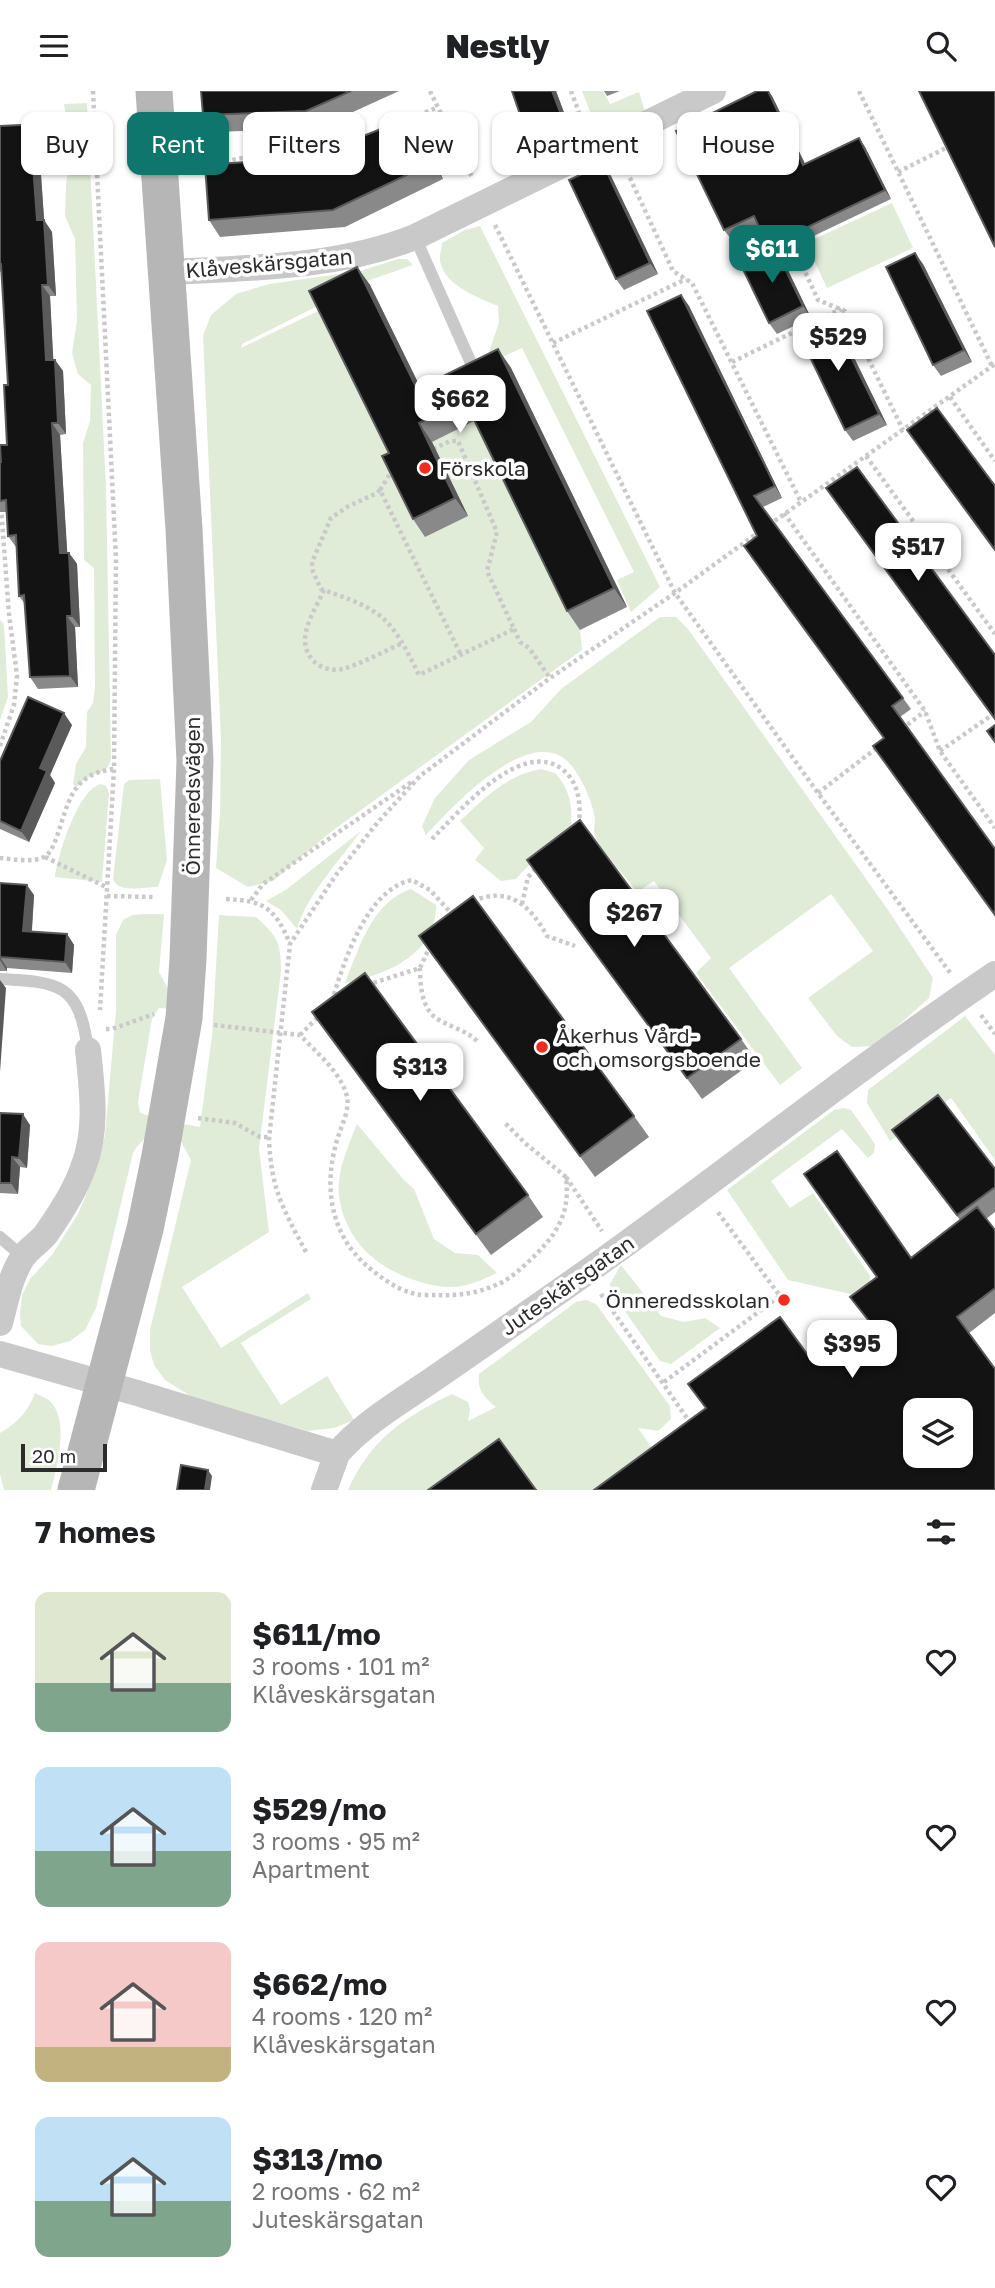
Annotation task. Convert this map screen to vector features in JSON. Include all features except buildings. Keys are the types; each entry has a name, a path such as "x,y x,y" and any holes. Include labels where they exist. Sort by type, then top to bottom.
{"street":[{"name":"Önneredsvägen","path":"76,1490 145,1229 184,1018 195,787 183,516 154,91"},
{"name":"Klåveskärsgatan","path":"663,115 713,91"},
{"name":"Klåveskärsgatan","path":"166,272 311,263 354,256 415,237 540,175"},
{"name":"Juteskärsgatan","path":"337,1454 348,1441 393,1408 586,1273 743,1155 995,974"},
{"path":"0,1323 9,1288 23,1257 45,1235 84,1167 92,1121 93,1039"},
{"path":"0,1355 337,1454 324,1490"}],"lane":[{"path":"415,237 471,363"},
{"path":"0,979 42,981 66,992 75,1001 85,1028 93,1039"},
{"path":"0,1237 23,1257"}],"path":[{"path":"93,91 116,559 114,769 108,888 93,1039"},
{"path":"430,91 676,593 818,793 995,1034"},
{"path":"571,91 583,112"},
{"path":"251,900 263,884 420,776 550,678 676,593 994,365 859,91"},
{"path":"426,112 438,107"},
{"path":"898,172 958,142"},
{"path":"619,175 673,271 692,283 801,502"},
{"path":"789,238 818,300 845,311 903,430"},
{"path":"553,343 686,279"},
{"path":"732,362 841,309"},
{"path":"950,397 995,461"},
{"path":"427,452 458,440 497,532 487,571 520,642 529,648 550,678"},
{"path":"866,456 995,634"},
{"path":"404,464 392,469 377,493 331,518 312,562 315,580 324,590 370,608 385,618 403,643 419,675 514,629"},
{"path":"380,490 461,655"},
{"path":"0,746 14,705 17,683 2,559 1,505"},
{"path":"785,513 925,711 940,751 995,828"},
{"path":"324,590 306,627 305,636 307,653 321,667 341,669 403,643"},
{"path":"893,736 925,711"},
{"path":"940,751 995,713"},
{"path":"818,793 882,744"},
{"path":"432,839 477,793 522,764 537,762 560,768 570,777 578,791 579,836"},
{"path":"0,858 45,857 52,849 72,794 82,781 95,771 114,769"},
{"path":"306,1252 279,1201 270,1170 269,1139 290,944 336,875 378,822 420,776"},
{"path":"45,857 108,888"},
{"path":"522,904 528,877 537,866 546,863"},
{"path":"339,1000 331,1005 342,967 356,934 382,897 400,882 412,880 430,890 452,914"},
{"path":"446,922 452,914 474,901 489,895 505,896 522,904 536,917 547,936 575,946"},
{"path":"107,896 155,897"},
{"path":"226,899 251,900 267,908 281,922 290,944"},
{"path":"433,941 420,968 425,1003 436,1019 454,1025 479,1044"},
{"path":"356,989 420,968"},
{"path":"93,1039 154,1014 280,1035 300,1035 323,1013"},
{"path":"300,1035 335,1074 347,1095 346,1114 330,1162 329,1185 333,1214 348,1245 366,1265 386,1281 413,1294 435,1295 463,1295 498,1285 518,1271 548,1243 563,1218 568,1195 566,1177"},
{"path":"504,1122 566,1177 606,1237"},
{"path":"664,1383 780,1296 701,1189"},
{"path":"586,1273 693,1423 682,1431"}],"green space":[{"path":"582,91 603,91 610,104 639,92 645,112 590,112"},
{"path":"87,103 87,112 65,112 64,104"},
{"path":"67,175 91,175 106,487 111,758 106,769 87,778 77,787 73,784 76,764 86,747 87,712 93,703 95,687 94,568 84,560 83,443 90,421 91,385 78,374 72,353 77,321 75,239 65,216"},
{"path":"892,203 913,248 827,288 806,243"},
{"path":"480,226 660,587 631,612 617,580 634,572 522,348 485,365 499,322 498,306 455,284 443,270 440,259 442,243 465,230"},
{"name":"Förskola","path":"398,259 407,259 413,265 367,281 242,344 241,348 370,286 429,406 464,391 580,630 582,650 332,831 273,881 248,887 216,868 221,741 203,336 211,315 236,294 269,284 360,271"},
{"path":"660,617 676,617 688,629 886,907 933,978 929,998 872,1046 852,1047 837,1036 808,998 873,951 831,894 729,968 802,1068 780,1085 696,973 711,958 654,881 637,892 597,841 594,813 589,798 571,765 555,754 535,753 515,760 473,789 426,835 422,826 435,798 469,760 531,722 561,689"},
{"path":"0,620 4,624 8,697 0,720"},
{"path":"541,769 555,773 565,787 571,809 570,834 534,861 516,879 501,881 475,860 484,848 460,821 507,782"},
{"path":"160,779 167,860 158,887 121,887 113,879 124,784 129,780"},
{"path":"101,784 106,786 109,794 102,882 55,877 70,824 85,798"},
{"path":"361,831 316,891 297,929 281,910 266,901 287,889"},
{"path":"411,889 436,905 434,922 428,937 418,949 392,968 345,983 362,941 377,915 386,904"},
{"path":"164,914 159,972 173,998 172,1009 159,1008 152,1019 138,1102 140,1113 158,1118 153,1129 133,1153 96,1308 85,1330 70,1341 52,1346 38,1344 21,1326 22,1295 30,1279 52,1255 78,1214 95,1173 105,1135 116,1010 116,935 123,920 132,915"},
{"path":"219,915 256,917 269,929 279,946 281,971 259,1149 269,1232 182,1287 221,1348 308,1293 311,1299 241,1343 281,1405 327,1376 354,1420 334,1428 308,1431 192,1397 165,1380 154,1365 150,1351 150,1330 191,1160 176,1132 177,1123 200,1127 212,1035"},
{"path":"965,1016 995,1055 995,1160 951,1098 890,1141 867,1103 868,1090"},
{"path":"834,1110 851,1110 875,1144 874,1153 868,1158 842,1129 771,1181 790,1208 813,1193 870,1276 869,1290 859,1296 788,1280 727,1190"},
{"path":"357,1124 414,1189 434,1239 455,1253 478,1255 497,1273 466,1285 438,1286 420,1282 387,1268 364,1250 348,1226 339,1197 341,1169"},
{"path":"621,1265 661,1316 684,1322 705,1318 720,1328 671,1364 660,1361 610,1290 610,1284"},
{"path":"586,1300 596,1304 670,1406 671,1419 658,1431 638,1428 663,1464 628,1490 348,1490 357,1472 378,1444 404,1421 419,1412 452,1394 468,1402 468,1421 496,1407 482,1393 479,1374 576,1302"},
{"path":"35,1393 50,1401 56,1410 61,1432 51,1490 4,1490 0,1474 0,1433 21,1416"}],"place":[{"name":"Förskola","path":"425,468"},
{"name":"Åkerhus Vård- och omsorgsboende","path":"542,1047"},
{"name":"Önneredsskolan","path":"784,1300"}]}
